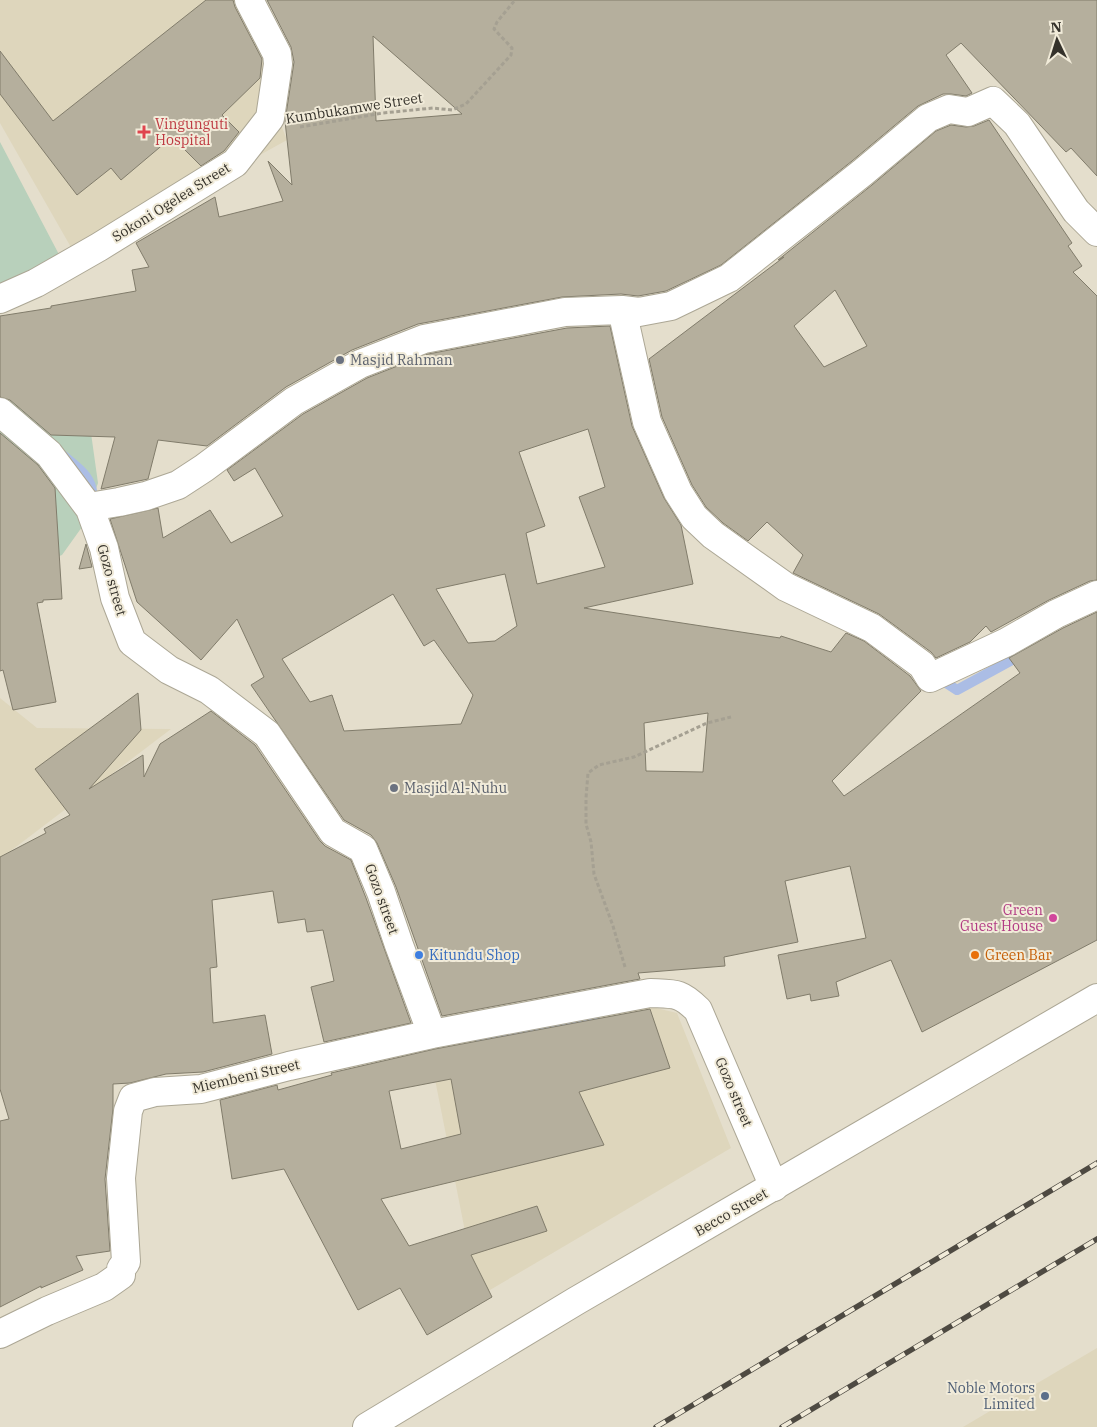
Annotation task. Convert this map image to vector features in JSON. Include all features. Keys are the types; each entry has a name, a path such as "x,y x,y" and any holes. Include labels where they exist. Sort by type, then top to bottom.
{"street":[{"name":"Sokoni Ogelea Street","path":"0,299 36,283 99,247 235,163 270,118 278,64 277,54 249,0"},
{"path":"85,502 89,507 119,502 146,496 178,485 294,401 360,364 424,339 566,312 622,310 639,312 671,306 729,278 862,173 928,118 949,109 968,112 993,100 1017,124 1076,211 1097,232"},
{"path":"622,310 647,422 678,492 694,517 713,535 786,587 872,628 922,665 930,678 1007,642 1056,614 1097,595"},
{"name":"Gozo street","path":"0,412 49,454 90,509 104,548 115,598 132,642 169,670 208,690 267,734 333,832 363,849 382,892 398,945 432,1034 650,993 685,997 698,1010 774,1187"},
{"name":"Becco Street","path":"367,1427 576,1301 1097,998"},
{"name":"Miembeni Street","path":"0,1334 47,1311 104,1287 121,1275 121,1269 126,1262 121,1178 128,1111 133,1098 155,1092 201,1089 289,1066 432,1034"}],"path":[{"name":"Kumbukamwe Street","path":"258,135 383,112 433,108 452,110 466,104 511,55 512,48 494,29 497,22 515,0"},
{"path":"632,997 613,926 594,874 591,842 586,824 588,773 599,765 634,757 707,723 731,716"}],"shaded area":[{"name":"Vingunguti Hospital","path":"0,0 252,0 277,115 287,140 76,256 0,123"},
{"path":"0,698 37,728 171,729 0,859"},
{"path":"652,1007 677,1013 731,1148 478,1297 430,1054"},
{"path":"1097,1348 1097,1427 963,1427"}],"green space":[{"path":"0,142 64,264 0,290"},
{"path":"0,337 90,426 98,483 90,506 97,506 62,555 0,579"}],"building":[{"path":"206,0 233,0 262,59 260,78 222,115 239,132 224,151 201,166 172,137 121,180 111,168 77,195 0,94 0,51 53,121"},
{"path":"267,0 1097,0 1097,176 1071,148 1066,152 961,43 946,55 972,93 966,96 943,94 918,106 721,265 666,291 638,296 621,294 562,297 418,324 352,350 286,387 207,446 158,440 148,479 101,489 115,437 51,435 10,400 0,397 0,316 136,291 132,270 149,267 136,243 215,197 219,217 283,201 268,161 292,185 285,121 294,62 291,47","holes":["373,36 462,114 376,121"]},
{"path":"989,120 1072,243 1068,246 1082,266 1073,272 1097,296 1097,580 1090,581 1049,600 991,632 986,626 970,642 936,658 931,652 879,614 793,573 803,555 767,522 748,541 723,523 706,507 692,485 662,417 649,359 784,257 778,260 936,131 951,125 974,126","holes":["835,290 867,346 824,367 794,326"]},
{"path":"610,326 632,426 664,498 681,525 693,584 584,608 780,638 781,636 831,652 846,633 864,641 910,676 921,691 832,781 844,796 1020,673 1009,658 1063,628 1097,612 1097,940 922,1032 891,960 836,982 839,996 811,1001 810,994 787,999 778,955 866,938 850,866 785,881 798,942 724,957 725,966 638,973 640,979 442,1016 396,887 377,843 371,835 344,820 251,685 264,677 237,619 201,660 137,602 110,519 158,508 163,538 210,510 231,543 283,516 255,468 234,481 227,470 303,414 367,378 428,354 567,328","holes":["588,429 605,487 579,497 605,567 537,584 526,533 545,526 519,452","505,574 517,626 495,641 468,643 436,589","393,594 424,646 434,640 473,695 461,724 344,731 332,695 310,702 282,659","708,713 703,772 646,771 644,723"]},
{"path":"0,433 38,465 55,488 62,599 43,600 43,602 37,603 56,702 13,710 3,670 0,671"},
{"path":"86,544 92,567 79,569"},
{"path":"138,693 141,730 89,789 143,755 144,777 160,744 211,711 255,745 320,841 325,846 351,860 411,1023 324,1042 311,987 334,981 323,930 307,932 305,919 278,923 273,891 212,900 217,967 210,968 213,1023 265,1015 272,1054 203,1072 166,1074 130,1083 113,1084 113,1109 105,1179 110,1251 76,1256 83,1270 41,1288 41,1286 0,1307 0,1121 9,1119 0,1089 0,857 46,833 44,829 70,815 35,769"},
{"path":"650,1009 670,1068 579,1092 604,1145 381,1199 409,1246 537,1206 547,1231 471,1255 492,1297 427,1335 400,1288 358,1310 284,1169 232,1179 220,1100 277,1085 278,1090 332,1075 331,1073 435,1049","holes":["451,1079 461,1134 401,1149 389,1091"]}],"waterway":[{"path":"64,456 84,474 90,484 92,497"},
{"path":"937,677 957,690 1023,654"},
{"path":"477,1037 499,1037 595,1017"}],"railway":[{"path":"656,1427 1097,1163"},
{"path":"782,1427 1097,1239"}],"place":[{"name":"Vingunguti Hospital","path":"144,132"},
{"name":"Masjid Rahman","path":"340,360"},
{"name":"Masjid Al-Nuhu","path":"394,788"},
{"name":"Green Guest House","path":"1053,918"},
{"name":"Kitundu Shop","path":"419,955"},
{"name":"Green Bar","path":"975,955"},
{"name":"Noble Motors Limited","path":"1045,1396"}]}
